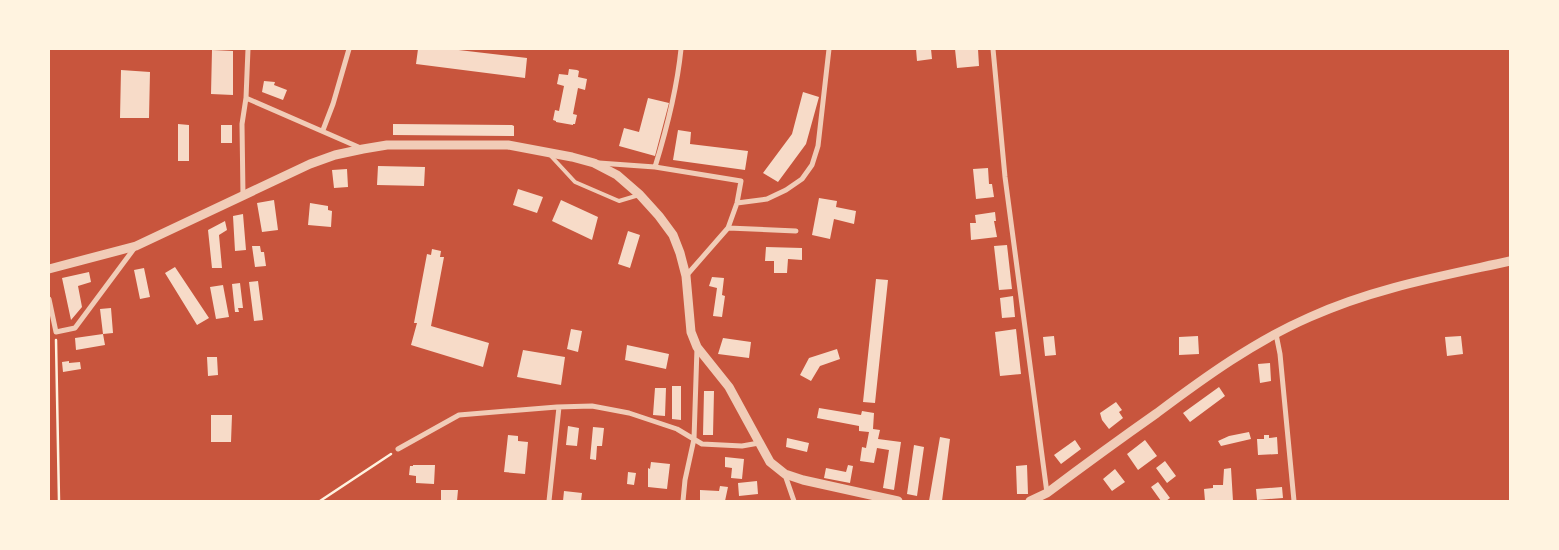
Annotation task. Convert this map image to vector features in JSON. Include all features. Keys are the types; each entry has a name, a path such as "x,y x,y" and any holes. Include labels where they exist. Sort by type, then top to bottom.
{"street":[{"path":"243,196 242,124 246,98 248,49"},
{"path":"323,130 333,104 349,49"},
{"path":"655,167 666,131 679,70 681,49"},
{"path":"737,203 768,199 786,190 802,179 812,165 818,146 829,49"},
{"path":"993,49 1005,177 1047,493"},
{"path":"246,98 363,149"},
{"path":"49,268 136,246 310,164 335,155 387,145 508,145 594,163 655,167 741,181 737,203 728,228 686,276"},
{"path":"594,163 617,175 640,195 673,235 680,252 686,276 691,332 697,348 729,387 770,462 785,474 803,480 898,501"},
{"path":"728,228 796,231"},
{"path":"49,299 56,332 75,328 136,246"},
{"path":"1030,501 1047,493 1204,378 1276,334 1310,316 1364,295 1510,261"},
{"path":"1276,334 1280,354 1294,501"},
{"path":"683,501 694,439 697,348"},
{"path":"398,448 459,416 592,406 629,413 677,430 702,444 742,446 759,443"},
{"path":"549,501 559,407"},
{"path":"785,474 794,501"}],"lane":[{"path":"547,152 574,182 619,202 640,195"}],"path":[{"path":"56,332 59,501"},
{"path":"320,501 398,448"}],"building":[{"path":"418,49 450,49 527,58 525,78 416,64"},
{"path":"916,49 931,49 932,59 917,61"},
{"path":"955,49 978,49 979,66 957,68"},
{"path":"212,50 233,51 233,95 211,94"},
{"path":"569,69 579,71 578,77 587,79 585,90 578,88 573,114 577,115 573,125 553,120 555,110 559,111 564,86 557,84 559,74 568,75"},
{"path":"121,70 150,72 149,118 120,118"},
{"path":"264,81 275,82 274,85 287,90 283,100 262,92"},
{"path":"803,92 819,97 806,144 778,182 763,173 792,134"},
{"path":"648,98 669,103 655,156 619,146 624,128 639,132"},
{"path":"178,124 189,125 189,161 178,161"},
{"path":"393,124 512,125 514,126 514,136 393,135"},
{"path":"221,125 232,125 232,143 221,143"},
{"path":"678,130 691,132 690,144 748,151 745,170 673,160"},
{"path":"378,166 425,167 424,186 377,185"},
{"path":"988,168 989,184 992,184 994,197 976,199 973,169"},
{"path":"347,169 348,187 334,188 332,170"},
{"path":"518,189 543,197 537,213 513,205"},
{"path":"819,198 837,201 836,207 856,211 854,224 834,219 830,239 812,235"},
{"path":"274,200 278,230 262,232 257,203"},
{"path":"561,200 598,217 592,240 552,221"},
{"path":"310,203 328,206 328,210 332,211 331,227 308,225"},
{"path":"995,212 996,221 994,221 997,237 971,240 970,223 976,223 975,215"},
{"path":"243,214 246,250 235,251 233,216"},
{"path":"225,221 227,230 219,235 222,268 212,268 208,230"},
{"path":"628,231 640,235 630,268 618,264"},
{"path":"1007,245 1012,289 999,290 994,246"},
{"path":"252,246 260,246 261,252 264,252 266,266 255,267"},
{"path":"766,247 802,248 802,260 788,259 787,273 774,273 774,261 765,261"},
{"path":"432,249 441,251 440,257 444,257 431,326 489,343 483,367 411,345 417,323 414,323 427,254 431,255"},
{"path":"175,267 209,318 197,325 165,273"},
{"path":"144,268 150,297 140,299 134,270"},
{"path":"89,272 91,282 78,286 82,307 71,320 62,278"},
{"path":"712,277 724,278 722,295 725,296 722,317 713,316 717,288 709,286"},
{"path":"876,279 888,280 875,403 863,402"},
{"path":"258,281 263,320 254,321 249,282"},
{"path":"240,283 243,308 238,308 239,312 235,312 232,284"},
{"path":"223,285 229,317 216,319 210,287"},
{"path":"1013,296 1015,317 1002,318 1000,298"},
{"path":"111,308 113,333 103,334 100,309"},
{"path":"571,329 582,331 578,352 567,349"},
{"path":"1016,329 1021,374 1000,376 995,332"},
{"path":"103,334 105,345 76,350 75,338"},
{"path":"1054,336 1056,355 1045,356 1043,337"},
{"path":"1198,336 1199,354 1179,355 1179,337"},
{"path":"1461,336 1463,354 1447,356 1445,337"},
{"path":"723,338 751,342 749,358 718,354"},
{"path":"627,345 669,354 666,369 625,360"},
{"path":"837,349 840,359 820,366 811,381 800,375 809,358"},
{"path":"523,350 565,357 561,385 517,377"},
{"path":"207,357 217,357 218,375 208,376"},
{"path":"69,361 69,363 80,362 81,369 63,372 62,362"},
{"path":"1270,363 1271,381 1260,383 1258,364"},
{"path":"672,386 681,386 681,420 672,419"},
{"path":"1219,387 1225,396 1190,422 1183,413"},
{"path":"655,388 666,388 665,416 653,415"},
{"path":"704,391 714,391 713,435 703,435"},
{"path":"1116,402 1122,410 1119,412 1123,418 1109,429 1102,420 1100,413"},
{"path":"819,408 861,415 862,411 874,413 873,429 880,430 878,439 901,442 894,490 883,488 889,450 877,448 874,463 860,461 862,447 866,448 869,432 859,431 859,426 817,418"},
{"path":"211,415 232,415 231,442 211,442"},
{"path":"568,426 579,428 577,446 566,445"},
{"path":"593,427 604,428 602,446 597,446 596,460 590,459"},
{"path":"1249,432 1251,439 1221,446 1218,441 1229,436"},
{"path":"508,435 518,436 518,441 528,442 525,474 504,472"},
{"path":"1264,435 1269,435 1269,438 1277,437 1278,454 1258,455 1257,439 1264,439"},
{"path":"940,437 950,439 942,501 929,501"},
{"path":"787,438 809,443 807,452 786,447"},
{"path":"1075,440 1081,449 1061,464 1054,455"},
{"path":"1145,440 1157,456 1138,470 1127,454"},
{"path":"914,445 924,447 917,496 907,494"},
{"path":"725,457 744,459 742,479 731,478 732,468 725,467"},
{"path":"1165,461 1176,476 1167,483 1156,468"},
{"path":"651,462 670,464 667,489 648,487 648,468 650,469"},
{"path":"435,465 434,484 416,483 416,476 409,475 410,466"},
{"path":"848,465 853,466 850,483 824,478 826,468 846,472"},
{"path":"1027,465 1028,494 1017,494 1016,466"},
{"path":"1231,468 1233,501 1205,501 1204,489 1213,488 1213,485 1223,485 1224,469"},
{"path":"1115,469 1125,482 1112,491 1103,479"},
{"path":"628,472 636,473 634,485 627,484"},
{"path":"757,481 758,494 739,496 738,483"},
{"path":"1158,482 1170,498 1166,501 1161,501 1151,487"},
{"path":"720,486 728,487 725,501 700,501 700,490 719,491"},
{"path":"1282,487 1283,498 1257,500 1256,489"},
{"path":"441,490 458,490 457,501 441,501"},
{"path":"564,491 582,493 581,501 563,501"}]}
